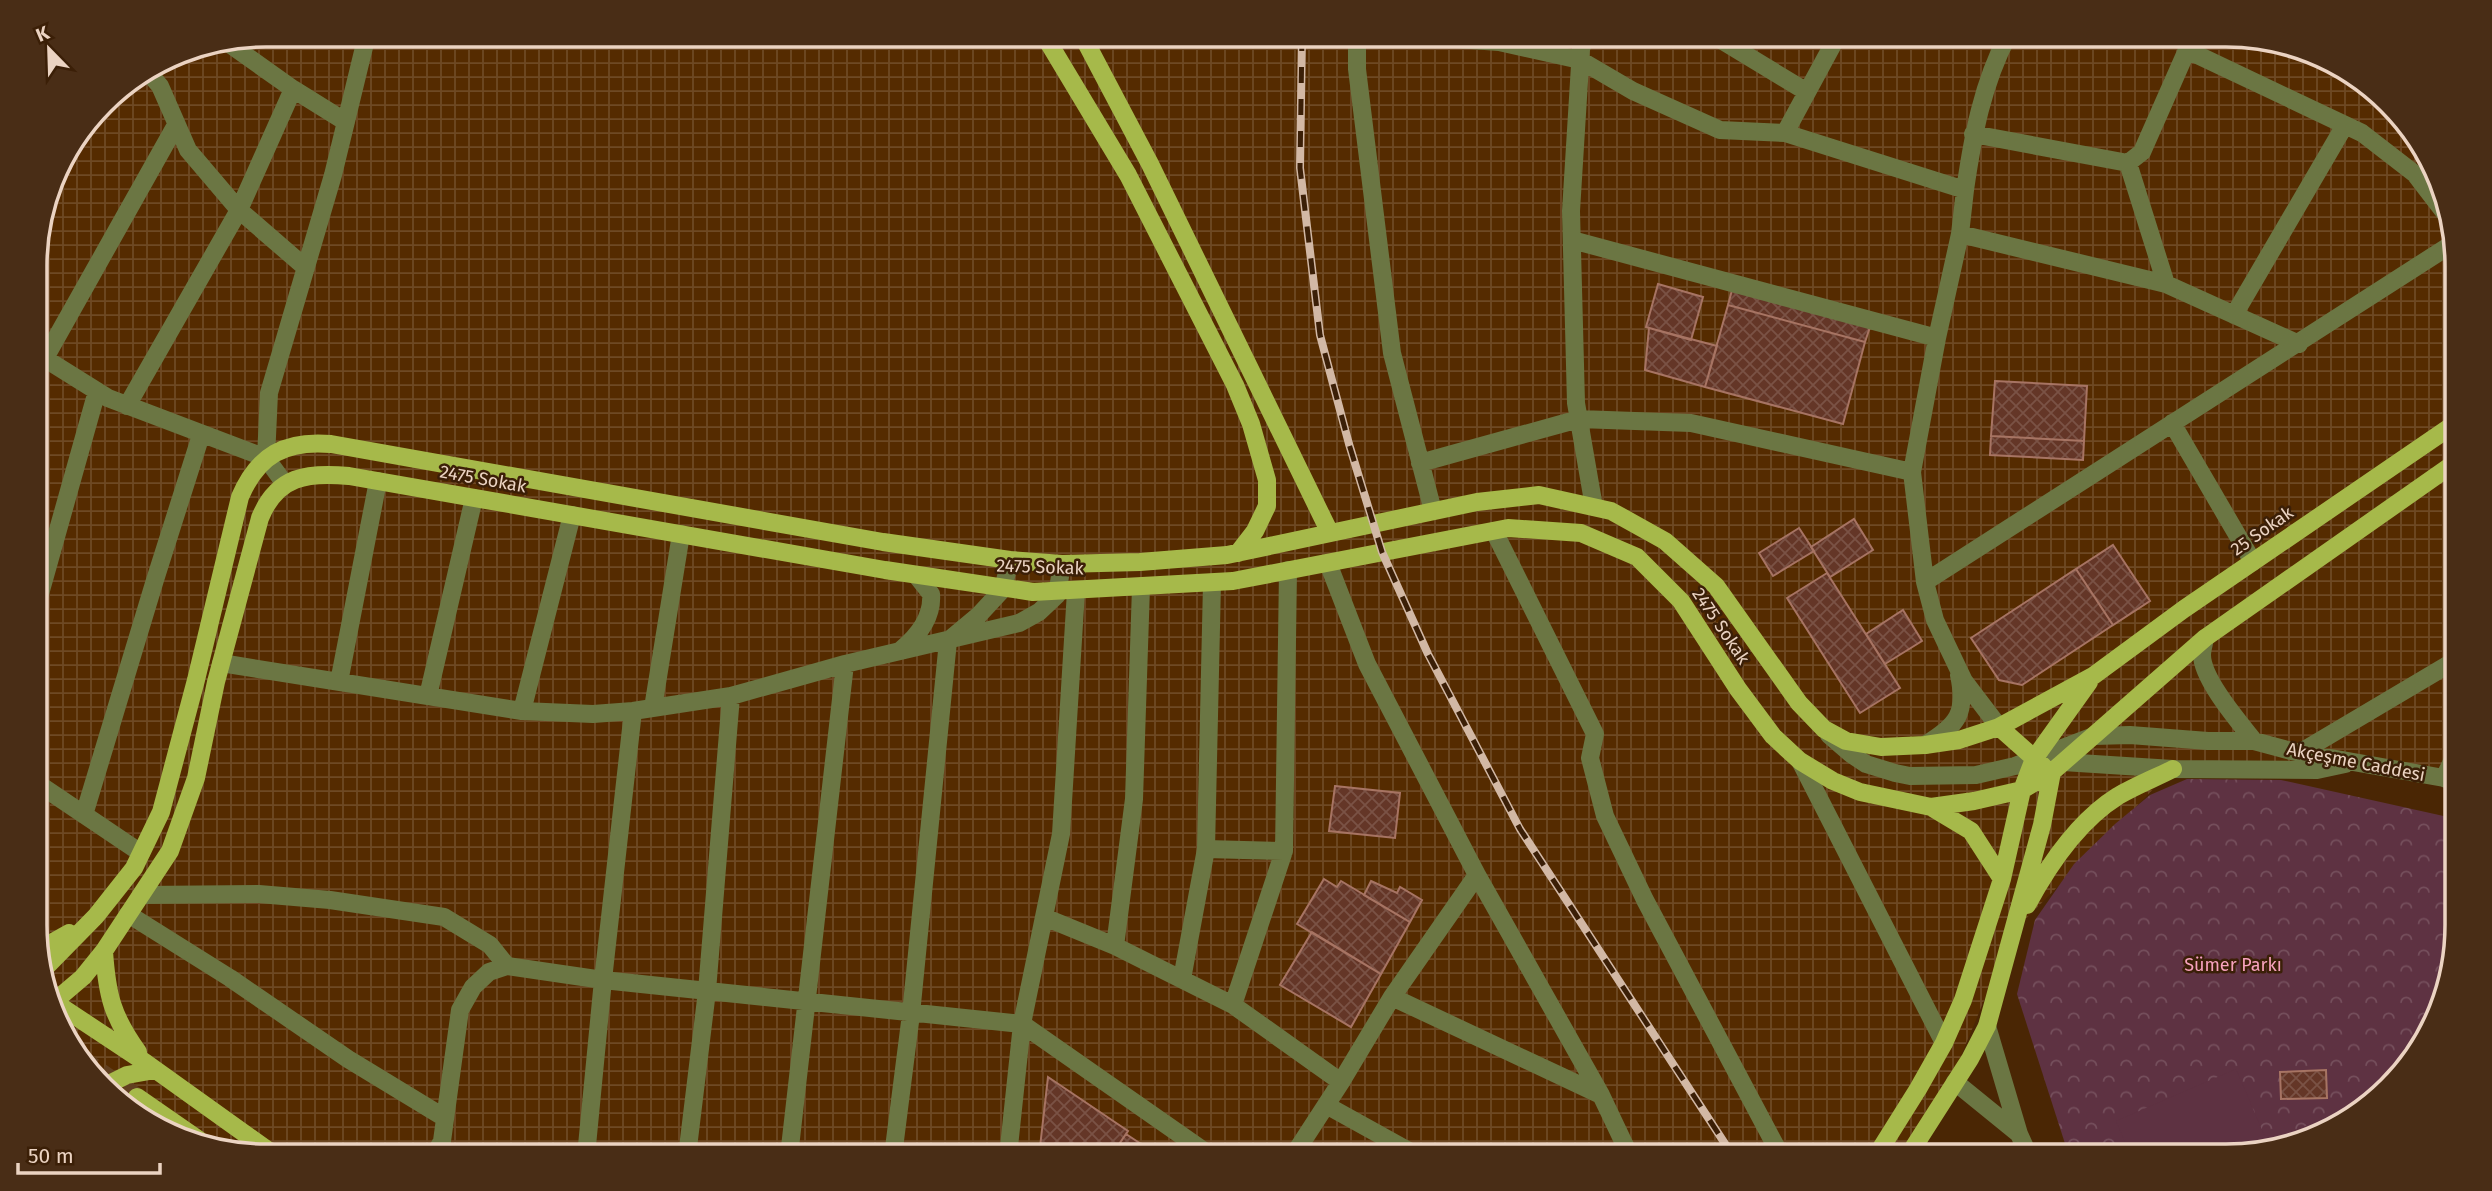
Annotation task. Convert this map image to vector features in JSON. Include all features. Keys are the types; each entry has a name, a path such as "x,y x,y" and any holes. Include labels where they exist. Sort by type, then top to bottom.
{"main road":[{"path":"1051,47 1128,175 1235,385 1251,424 1266,481 1267,506 1255,531 1238,553"},
{"path":"1088,47 1150,164 1331,533"},
{"name":"25 Sokak","path":"2094,676 2253,562 2445,431"},
{"name":"2475 Sokak","path":"51,962 96,916 134,868 161,812 240,497 249,478 266,458 298,444 331,444 883,542 1010,560 1062,564 1140,562 1238,553 1477,502 1539,495 1611,511 1665,541 1716,586 1799,704 1824,729 1846,741 1881,747 1959,740 1999,727 2094,676"},
{"path":"2205,638 2445,470"},
{"name":"2475 Sokak","path":"285,484 299,478 324,475 378,481 1003,589 1068,591 1233,582 1508,528 1581,533 1637,557 1681,601 1773,736 1800,761 1833,781 1860,792 1931,807 2022,790 2057,767 2205,638"},
{"path":"61,998 104,951 170,851 196,778 221,663 260,518 270,497 285,484"},
{"path":"1884,1143 1944,1043 1963,1000 2002,878 2022,790 2034,759 2094,676"},
{"path":"1917,1143 1987,1026 2057,767 2034,759 1999,727"},
{"path":"2012,933 2059,853 2091,817 2118,796 2173,769"},
{"path":"1931,807 1971,831 2002,878"},
{"path":"48,946 96,916"},
{"path":"104,951 107,988 114,1014 151,1066"},
{"path":"63,1006 259,1143"},
{"path":"113,1082 151,1066"},
{"path":"137,1097 173,1122"}],"street":[{"path":"266,458 270,393 333,175 364,47"},
{"path":"1357,47 1357,69 1392,353 1433,511"},
{"path":"1522,47 1580,60 1633,91 1720,131 1785,133 1965,190"},
{"path":"1582,47 1572,211 1576,403 1594,507"},
{"path":"1733,47 1807,92"},
{"path":"1785,133 1831,47"},
{"path":"1999,727 1964,681 1935,620 1925,582 1912,472 1960,234 1973,134 1992,69 2002,47"},
{"path":"1973,134 2128,163 2142,152 2188,47"},
{"path":"2199,47 2362,133 2415,173 2432,194"},
{"path":"237,49 346,122"},
{"path":"154,79 160,86 188,150 239,210 306,268"},
{"path":"127,406 239,210 293,89"},
{"path":"48,343 176,125"},
{"path":"2234,315 2345,125"},
{"path":"2128,163 2166,284"},
{"path":"1960,234 2166,284 2299,344"},
{"path":"1572,240 1937,338"},
{"path":"1925,582 2444,249"},
{"path":"48,361 127,406 266,458 285,484"},
{"path":"48,567 97,391"},
{"path":"1420,463 1578,419 1691,423 1912,472"},
{"path":"2172,423 2253,562"},
{"path":"85,816 201,435"},
{"path":"339,681 378,481"},
{"path":"428,696 474,498"},
{"path":"522,711 572,515"},
{"path":"1494,531 1595,734 1590,758 1605,816 1645,900 1774,1143"},
{"path":"653,708 681,534"},
{"path":"895,1144 911,1013 948,641 978,616 1003,589 1010,560"},
{"path":"1328,563 1367,664 1476,875 1601,1096 1624,1143"},
{"path":"1009,1144 1022,1024 1061,834 1068,591 1062,564"},
{"path":"1233,1005 1284,851 1288,570"},
{"path":"898,652 917,635 930,611 931,594 916,575"},
{"path":"1182,979 1206,849 1212,583"},
{"path":"1115,946 1134,799 1141,587"},
{"path":"221,663 522,711 593,714 633,711 732,696 845,664 1020,623 1068,591"},
{"path":"2205,638 2202,656 2205,669 2221,699 2254,741"},
{"path":"791,1144 845,664"},
{"path":"2301,752 2445,667"},
{"path":"1926,745 1944,734 1959,717 1962,693 1957,668"},
{"path":"688,1144 707,991 732,696"},
{"path":"587,1144 633,711"},
{"path":"1824,729 1851,754 1873,766 1910,776 1976,775 2034,759 2094,736"},
{"name":"Akçeşme Caddesi","path":"2094,736 2254,741 2445,780"},
{"path":"1800,761 1944,1043"},
{"path":"2057,767 2316,770 2354,762"},
{"path":"47,790 141,853"},
{"path":"1206,849 1284,851"},
{"path":"1301,1143 1392,997 1476,875"},
{"path":"141,895 259,894 330,900 444,917 490,945 507,966"},
{"path":"128,914 230,978 348,1059 445,1118"},
{"path":"1044,917 1115,946 1233,1005 1341,1082"},
{"path":"441,1144 460,1010 472,987 489,972 507,966 603,980 1022,1024 1193,1144"},
{"path":"1392,997 1601,1096"},
{"path":"1987,1026 2023,1143"},
{"path":"1955,1082 2019,1133"},
{"path":"1326,1105 1395,1143"}],"shaded area":[{"path":"267,47 2225,47 2268,51 2309,64 2359,93 2381,111 2399,133 2428,183 2443,238 2445,780 2354,762 2173,769 2012,933 1941,1104 1909,1143 267,1144 224,1140 183,1127 133,1098 111,1080 93,1058 64,1008 49,953 48,252 55,210 70,170 102,122 145,84 196,59 224,51"}],"green space":[{"name":"Sümer Parkı","path":"2187,779 2281,780 2445,816 2445,924 2441,967 2433,995 2415,1034 2399,1058 2381,1080 2347,1107 2296,1132 2268,1140 2240,1143 2065,1143 2017,994 2035,920 2074,864 2150,795"},
{"path":"2236,1069 2265,1137 2240,1143 2125,1143 2116,1121"},
{"path":"2333,1114 2333,1115 2296,1132 2284,1135"}],"building":[{"path":"1658,284 1703,297 1691,340 1646,327"},
{"path":"1732,290 1870,327 1865,342 1728,305"},
{"path":"1728,305 1865,342 1843,424 1705,387"},
{"path":"1649,328 1717,346 1705,387 1645,370"},
{"path":"1995,381 2087,386 2084,441 1991,436"},
{"path":"1991,436 2084,441 2083,460 1990,455"},
{"path":"1854,519 1873,550 1830,577 1811,547"},
{"path":"1799,528 1814,551 1773,576 1759,553"},
{"path":"2113,545 2150,601 2113,625 2076,569"},
{"path":"2076,569 2113,625 2022,685 1999,680 1971,638"},
{"path":"1827,573 1900,688 1860,713 1787,598"},
{"path":"1903,610 1922,641 1885,664 1866,634"},
{"path":"1335,786 1400,793 1395,838 1329,831"},
{"path":"1324,879 1337,887 1341,881 1410,922 1381,974 1297,924"},
{"path":"1371,881 1397,893 1400,887 1422,900 1410,922 1364,895"},
{"path":"1312,932 1381,974 1351,1027 1280,985"},
{"path":"2326,1070 2327,1098 2281,1099 2280,1072"},
{"path":"1048,1077 1128,1131 1119,1144 1040,1144"},
{"path":"1126,1134 1140,1144 1119,1144"}],"tunnel":[{"path":"109,1078 137,1097"}],"railway":[{"path":"1302,47 1300,168 1320,335 1382,552 1428,654 1520,829 1725,1143"}]}
